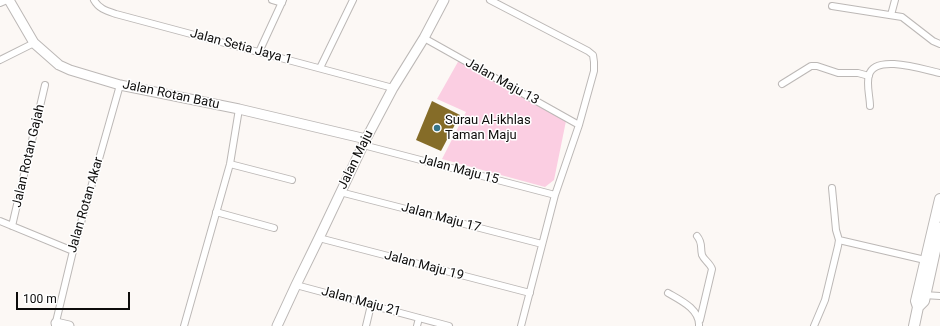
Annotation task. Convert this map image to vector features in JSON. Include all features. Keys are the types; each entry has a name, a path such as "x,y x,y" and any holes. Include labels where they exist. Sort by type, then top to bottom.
{"main road":[{"path":"921,294 925,260 939,206"},
{"path":"914,326 918,307 916,301 921,294 940,228"}],"street":[{"path":"0,3 8,0"},
{"name":"Jalan Rotan Batu","path":"8,0 34,43 59,65 70,70 120,85 239,109 364,142"},
{"name":"Jalan Setia Jaya 1","path":"94,0 96,5 101,9 110,12 393,88"},
{"path":"259,52 282,1 272,0"},
{"path":"320,68 354,0"},
{"name":"Jalan Maju","path":"277,326 364,142 393,88 424,38 444,0"},
{"path":"490,0 588,51 593,55 594,62 594,72 579,125 555,195 521,326"},
{"path":"891,15 895,0"},
{"path":"832,6 902,17 933,41 940,44"},
{"name":"Jalan Maju 13","path":"424,38 579,125"},
{"path":"0,60 34,43"},
{"path":"870,106 868,76 873,68 880,64 901,65 940,74"},
{"path":"782,84 811,66 817,66 838,72 858,73 868,76"},
{"name":"Jalan Rotan Gajah","path":"12,226 45,85"},
{"name":"Jalan Rotan Akar","path":"56,324 73,251 120,85"},
{"path":"184,326 230,164 239,109"},
{"name":"Jalan Maju 15","path":"364,142 555,195"},
{"path":"230,164 292,180"},
{"path":"814,326 829,285 838,246 832,188"},
{"name":"Jalan Maju 17","path":"340,192 542,244"},
{"path":"216,212 274,228"},
{"path":"0,221 73,251"},
{"path":"697,236 701,240 703,256 711,265 712,269 699,323"},
{"name":"Jalan Maju 19","path":"319,238 530,293"},
{"path":"838,240 925,260"},
{"name":"Jalan Maju 21","path":"296,285 449,326"},
{"path":"668,293 684,302 692,309 699,323"},
{"path":"921,294 940,296"},
{"path":"366,326 371,305"},
{"path":"417,326 419,318"},
{"path":"56,324 69,326"}],"shaded area":[{"path":"459,60 566,121 554,180 545,187 442,159 466,112 437,99"}],"building":[{"name":"Surau Al-ikhlas Taman Maju","path":"432,101 460,115 441,151 416,140"}],"place":[{"name":"Surau Al-ikhlas Taman Maju","path":"437,128"}]}
